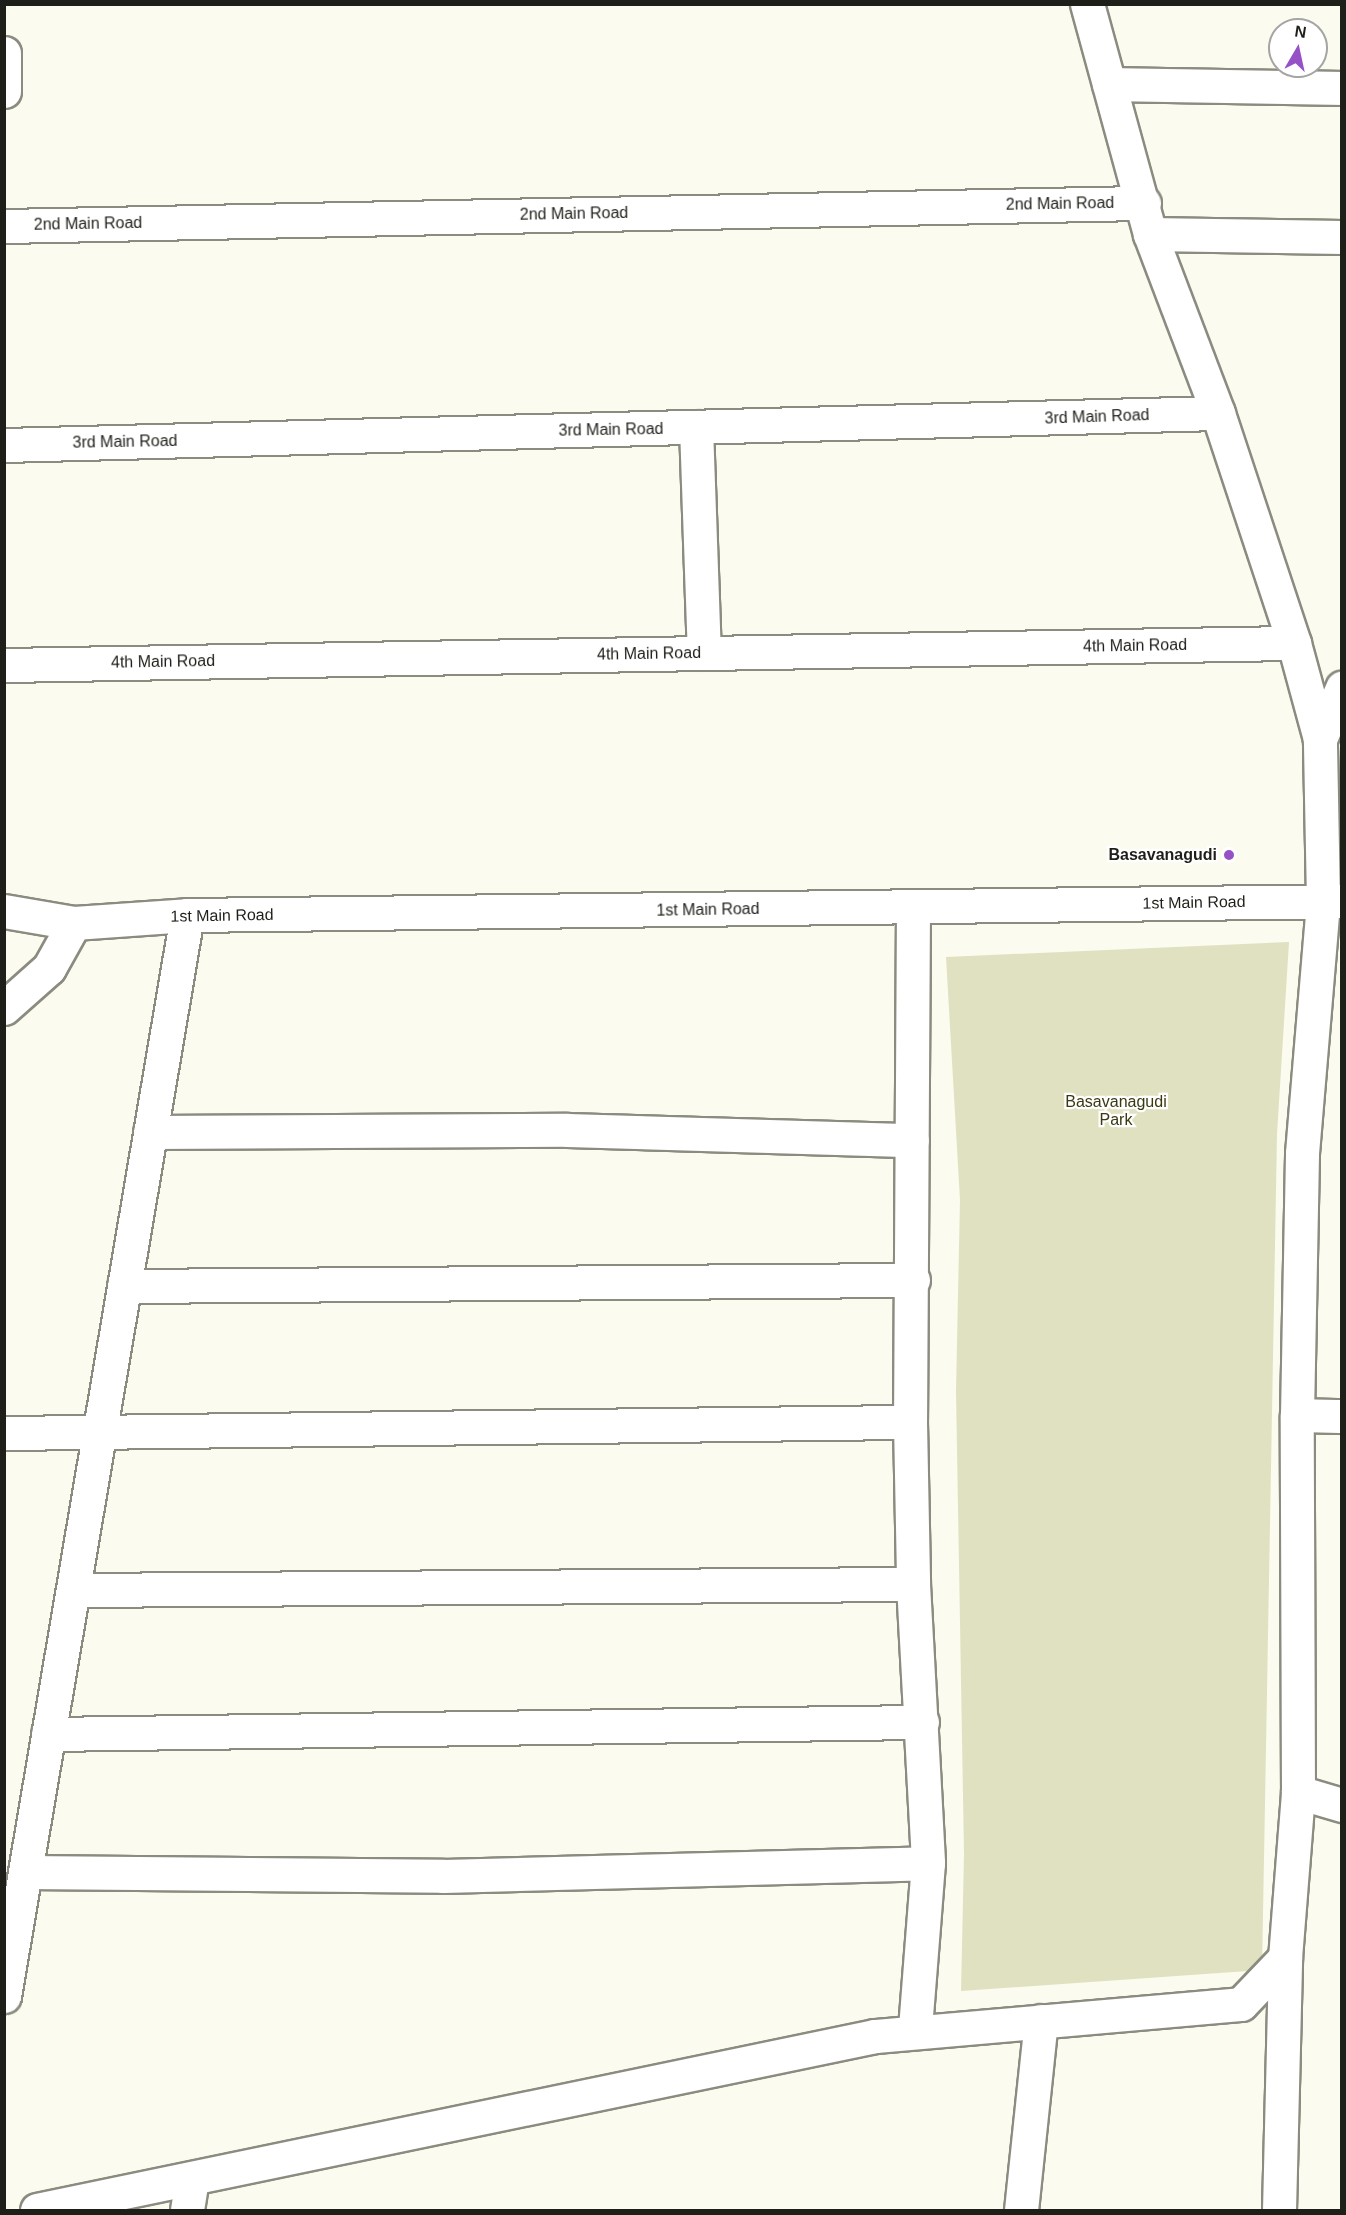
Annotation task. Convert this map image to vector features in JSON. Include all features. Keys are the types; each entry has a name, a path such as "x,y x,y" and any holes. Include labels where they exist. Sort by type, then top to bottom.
{"street":[{"path":"1087,4 1144,203 1150,234 1218,414 1294,643 1320,740 1332,901 1302,1153 1297,1415 1298,1792 1285,1958 1279,2211"},
{"path":"4,53 4,91"},
{"path":"1110,84 1341,88"},
{"name":"2nd Main Road","path":"4,226 1144,203"},
{"path":"1150,234 1341,237"},
{"name":"3rd Main Road","path":"4,445 1218,414"},
{"path":"696,428 704,653"},
{"name":"4th Main Road","path":"4,665 1294,643"},
{"path":"1320,740 1341,688"},
{"name":"1st Main Road","path":"4,911 74,923 187,915 1332,901"},
{"path":"913,907 910,1422 913,1584 928,1863 915,2030"},
{"path":"4,1996 187,915"},
{"path":"4,1008 49,968 74,923"},
{"path":"150,1132 567,1130 912,1140"},
{"path":"124,1286 912,1280"},
{"path":"1297,1415 1341,1416"},
{"path":"4,1433 99,1434 910,1422"},
{"path":"73,1590 913,1584"},
{"path":"48,1734 922,1722"},
{"path":"1298,1792 1341,1805"},
{"path":"26,1872 443,1876 928,1863"},
{"path":"37,2211 915,2030 1240,2004 1285,1958"},
{"path":"1021,2211 1041,2021"},
{"path":"187,2211 192,2178"}],"green space":[{"name":"Basavanagudi Park","path":"1289,942 1277,1134 1262,1970 961,1991 964,1854 956,1391 960,1200 946,957"}],"place":[{"name":"Basavanagudi","path":"1229,855"}]}
